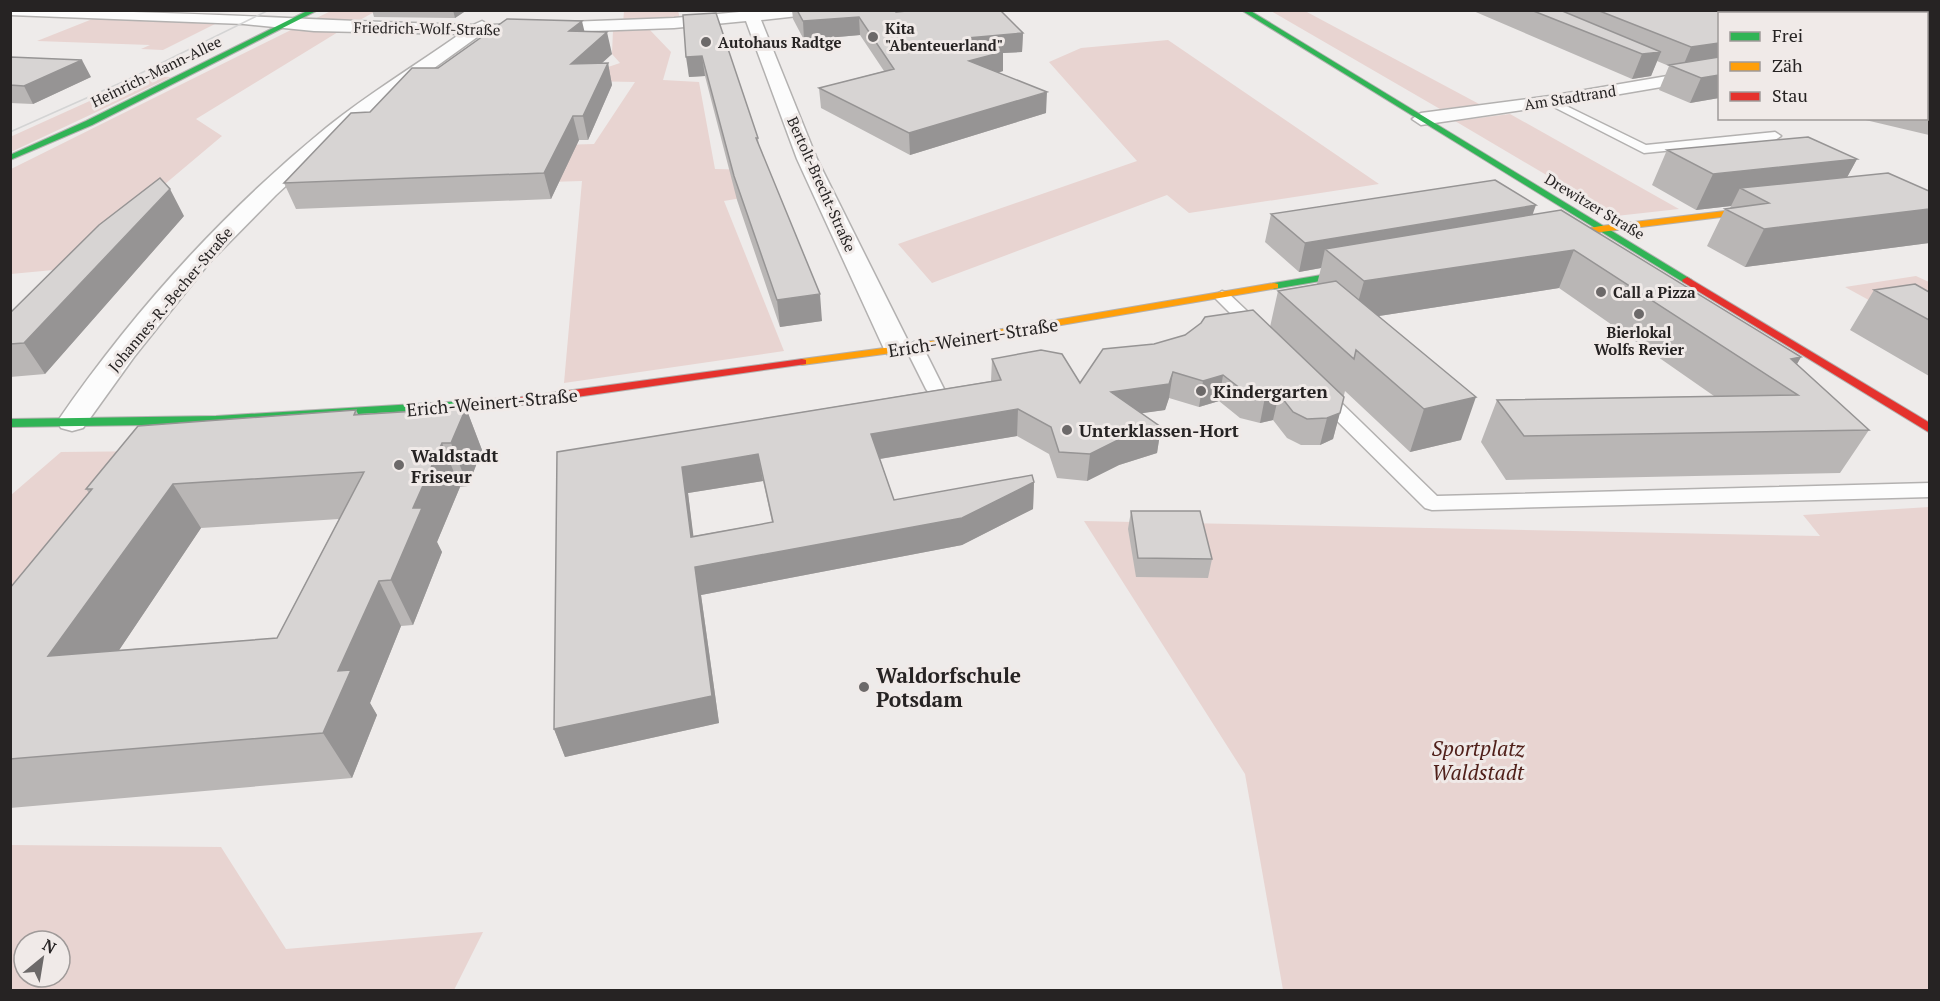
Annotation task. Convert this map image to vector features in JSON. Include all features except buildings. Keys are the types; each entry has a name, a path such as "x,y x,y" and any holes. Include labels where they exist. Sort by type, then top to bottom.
{"street":[{"name":"Heinrich-Mann-Allee","path":"10,158 89,123 315,10"},
{"name":"Johannes-R.-Becher-Straße","path":"72,422 124,351 201,258 268,190 343,124 506,10"},
{"name":"Friedrich-Wolf-Straße","path":"10,11 101,12 291,23 476,30 646,24 816,10"},
{"name":"Drewitzer Straße","path":"1244,10 1929,429"},
{"name":"Bertolt-Brecht-Straße","path":"752,17 807,159 906,348"},
{"path":"1648,66 1679,79"},
{"name":"Am Stadtrand","path":"1421,119 1550,101 1718,72"},
{"path":"1536,240 1601,229 1783,208"},
{"name":"Erich-Weinert-Straße","path":"10,423 216,420 521,401 687,380 906,348 1375,269"}],"lane":[{"path":"1550,101 1663,159"},
{"path":"1644,149 1775,136"},
{"path":"1222,296 1271,344"},
{"path":"906,348 935,389"},
{"path":"1305,377 1432,503 1929,490"}],"green space":[{"path":"331,11 376,11 351,25 306,23"},
{"path":"624,11 678,11 680,18 623,23"},
{"path":"1271,11 1305,11 1481,105 1440,109"},
{"path":"95,18 215,24 163,50 141,49 150,45 37,41"},
{"path":"295,28 343,29 196,119 222,136 64,269 11,274 11,169"},
{"path":"649,29 671,52 663,80 699,82 715,169 758,170 775,192 724,201 784,351 564,383 582,181 309,189 351,151 594,144 635,82 535,80 599,70 620,63 612,54 613,30"},
{"path":"1168,40 1379,184 1189,213 1167,195 932,283 898,244 1137,161 1049,62 1081,48"},
{"path":"145,76 171,77 11,152 10,137"},
{"path":"1510,114 1679,209 1616,216 1455,121"},
{"path":"1916,276 1929,282 1929,333 1845,287"},
{"path":"161,451 11,651 11,495 61,452"},
{"name":"Sportplatz Waldstadt","path":"1929,507 1929,990 1283,990 1245,774 1084,521 1820,536 1803,515"},
{"path":"11,845 221,847 286,949 483,932 454,990 11,990"}],"tram line":[{"path":"10,132 127,80 269,10"}],"traffic: fast":[{"path":"10,158 89,123 315,10"},
{"path":"1244,10 1687,280"},
{"path":"1274,286 1363,271"},
{"path":"10,423 216,420 481,404"}],"traffic: slow":[{"path":"1550,238 1601,229 1766,209"},
{"path":"802,362 914,347 1274,286"}],"traffic: jam":[{"path":"1687,280 1930,429"},
{"path":"481,404 521,401 802,362"}],"place":[{"name":"Kita \"Abenteuerland\"","path":"873,37"},
{"name":"Autohaus Radtge","path":"706,42"},
{"name":"Call a Pizza","path":"1601,292"},
{"name":"Bierlokal Wolfs Revier","path":"1639,314"},
{"name":"Kindergarten","path":"1201,391"},
{"name":"Unterklassen-Hort","path":"1067,430"},
{"name":"Waldstadt Friseur","path":"399,465"},
{"name":"Waldorfschule Potsdam","path":"864,687"}]}
